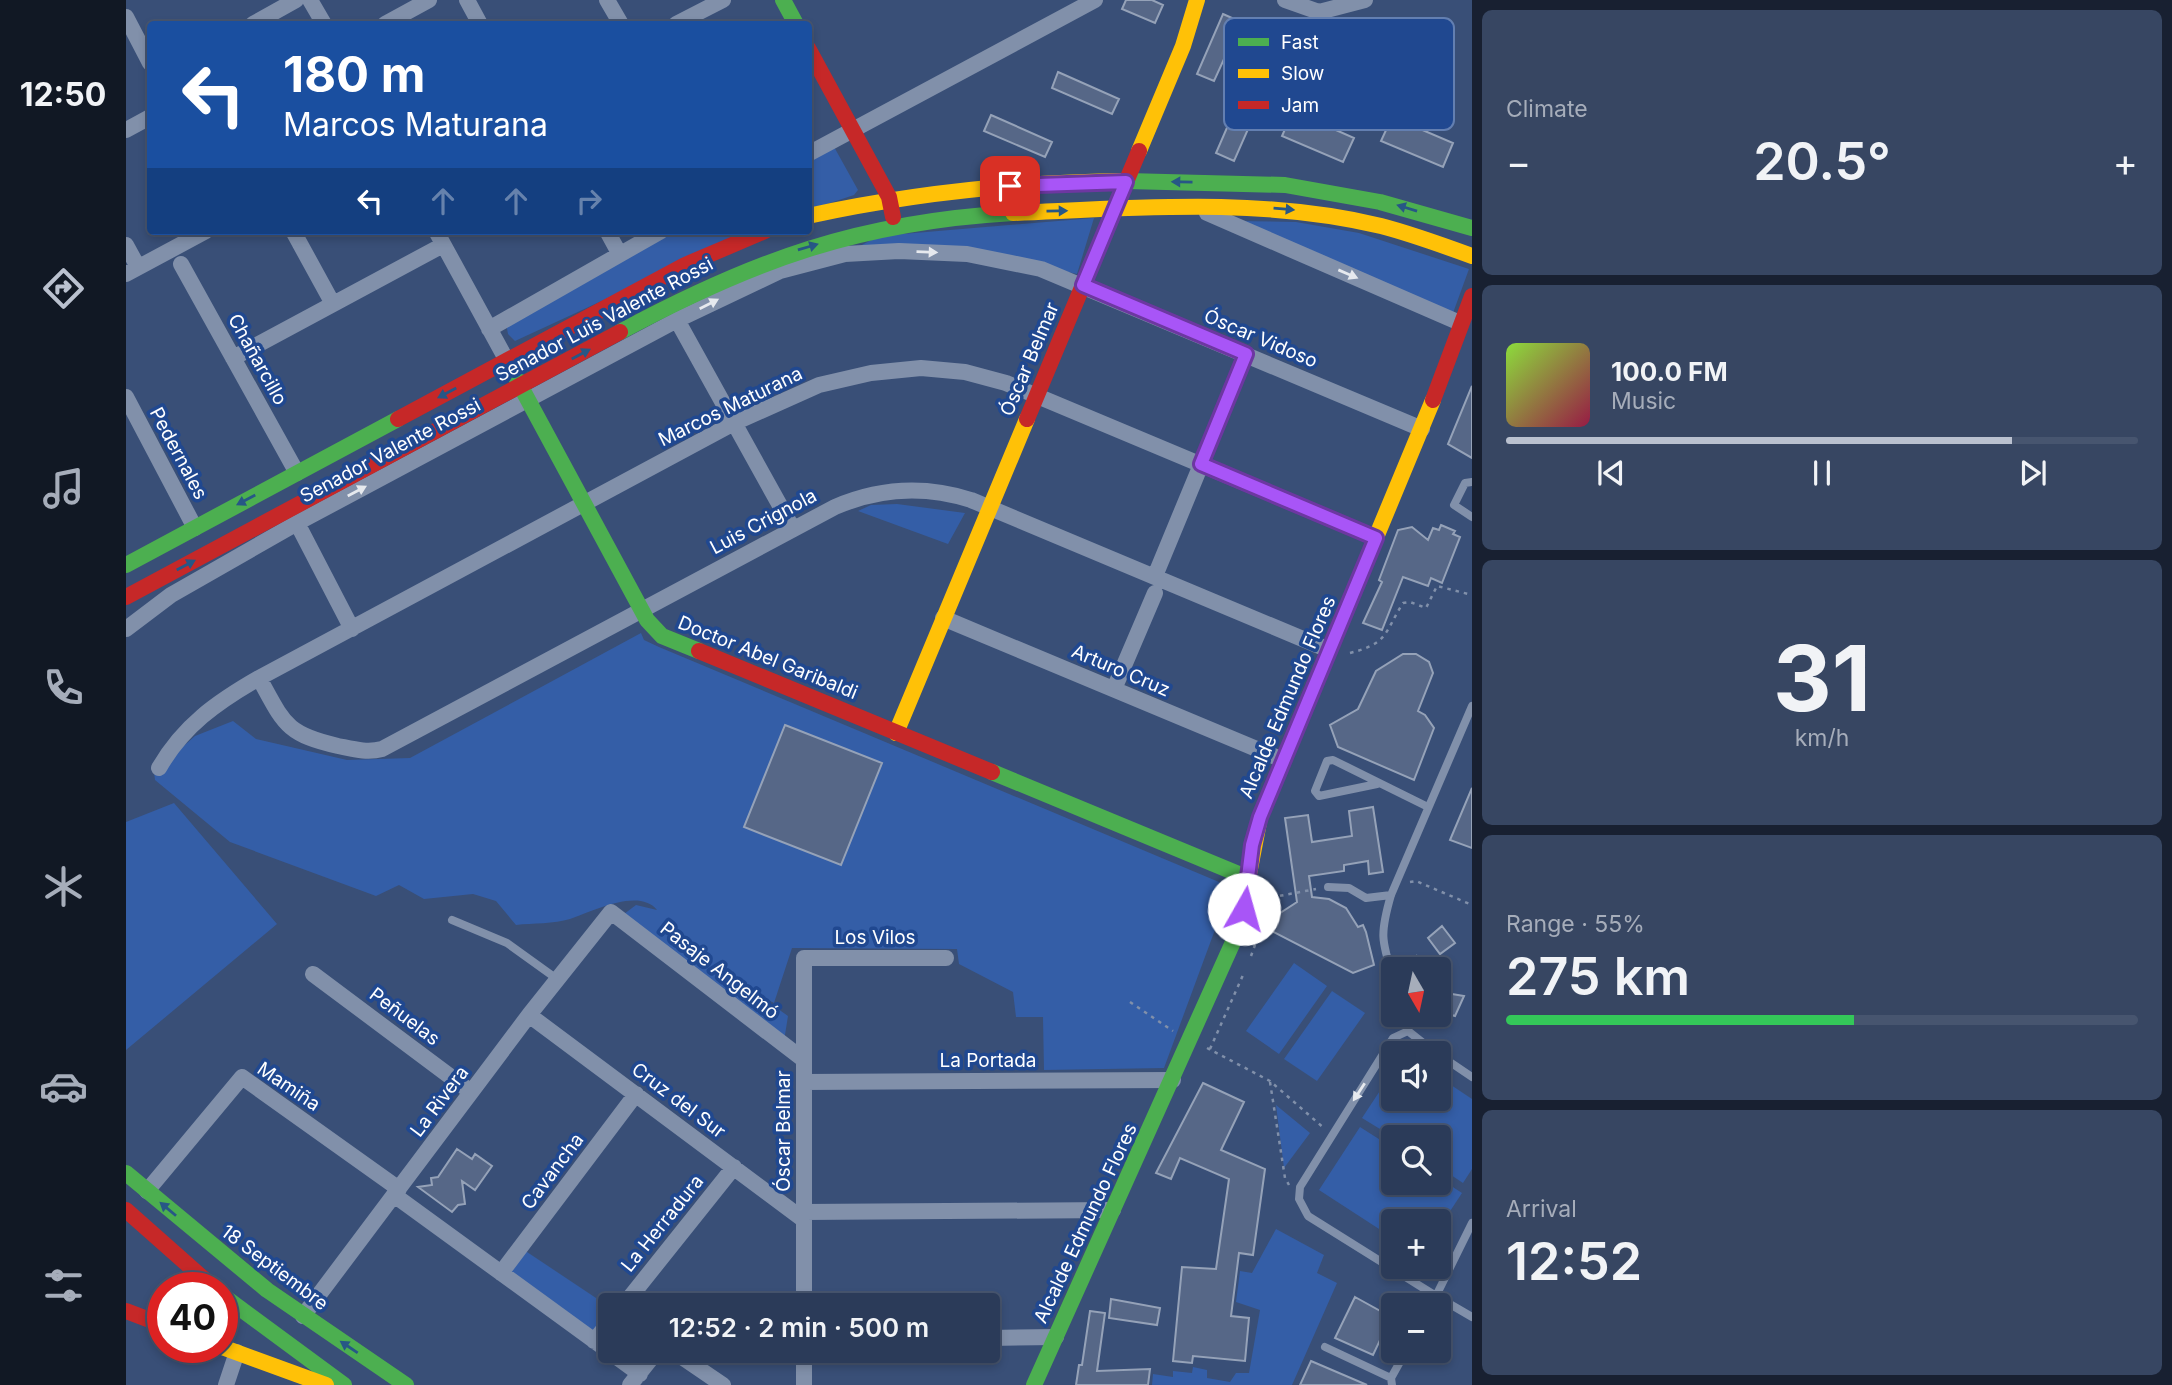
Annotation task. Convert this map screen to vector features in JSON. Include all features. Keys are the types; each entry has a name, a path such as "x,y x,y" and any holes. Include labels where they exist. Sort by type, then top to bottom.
{"main road":[{"path":"783,0 794,21"},
{"name":"Óscar Belmar","path":"896,733 1189,30 1196,0"},
{"path":"812,55 889,197 895,225"},
{"path":"812,215 889,197 971,188 1126,182 1283,184 1385,202 1472,228"},
{"name":"Senador Luis Valente Rossi","path":"126,597 524,393 696,292 793,252 895,225 983,214 1195,208 1278,209 1396,228 1472,256"},
{"name":"Senador Luis Valente Rossi","path":"126,565 685,265 756,235"},
{"name":"Alcalde Edmundo Flores","path":"1034,1385 1238,936 1256,831 1283,760 1422,429 1472,296"},
{"name":"Doctor Abel Garibaldi","path":"507,361 651,627 662,636 1248,878"},
{"name":"18 Septiembre","path":"126,1173 227,1259 303,1316 406,1385"},
{"path":"126,1210 196,1272"},
{"path":"238,1307 344,1385"},
{"path":"126,1311 147,1319"},
{"path":"238,1353 326,1385"}],"street":[{"path":"258,21 296,0"},
{"path":"310,0 322,21"},
{"path":"390,21 429,0"},
{"path":"467,0 478,21"},
{"path":"607,0 619,21"},
{"path":"682,21 723,0"},
{"path":"812,152 1063,7 1095,0"},
{"path":"1285,0 1319,12 1365,0"},
{"path":"126,17 147,57"},
{"path":"126,130 147,119"},
{"path":"1195,208 1460,323"},
{"path":"126,245 132,271 199,235"},
{"path":"295,235 333,304"},
{"path":"609,235 619,253"},
{"path":"489,329 653,235"},
{"path":"233,358 333,304 440,238"},
{"name":"Doctor Abel Garibaldi","path":"440,238 507,361"},
{"name":"Senador Valente Rossi","path":"126,629 171,595 524,393 780,271 822,258 869,252 967,254 1041,270 1083,285"},
{"name":"Chañarcillo","path":"181,264 297,473"},
{"name":"Óscar Vidoso","path":"1083,285 1422,429"},
{"path":"677,320 793,529"},
{"path":"1114,689 1246,354"},
{"name":"Marcos Maturana","path":"159,768 178,738 198,717 259,678 734,423 819,385 898,370 965,372 1037,396 1199,468 1376,538"},
{"name":"Pedernales","path":"126,397 195,528"},
{"name":"Luis Crignola","path":"259,678 282,720 295,732 312,740 375,751 793,529 847,502 896,490 941,492 990,507 1155,585 1329,650"},
{"path":"296,523 352,629"},
{"name":"Arturo Cruz","path":"943,618 1283,760"},
{"name":"La Rivera","path":"303,1316 529,1015 611,912"},
{"name":"Pasaje Angelmó","path":"611,912 804,1060"},
{"name":"Óscar Belmar","path":"804,958 804,1293"},
{"name":"Los Vilos","path":"804,958 946,958"},
{"name":"Peñuelas","path":"313,974 471,1092"},
{"name":"Cruz del Sur","path":"529,1015 804,1216"},
{"name":"Mamiña","path":"147,1191 242,1077 594,1341 635,1379"},
{"name":"La Portada","path":"804,1082 1173,1080"},
{"name":"Cavancha","path":"501,1273 636,1094"},
{"name":"La Herradura","path":"633,1293 734,1167"},
{"path":"804,1216 1114,1210"},
{"path":"594,1341 598,1336"},
{"path":"1000,1338 1056,1337"},
{"path":"226,1385 229,1363"},
{"path":"635,1379 648,1363"},
{"path":"691,1363 723,1385"},
{"path":"803,1363 803,1385"}],"lane":[{"path":"1472,482 1465,483 1454,505 1456,510 1472,517"},
{"path":"1387,957 1381,935 1391,895 1472,706"},
{"path":"1377,784 1319,796 1315,791 1329,760 1429,807"},
{"path":"1328,887 1349,888 1366,898 1391,895"},
{"path":"452,920 508,943 558,979"},
{"path":"1407,1027 1421,1041"},
{"path":"1408,1031 1393,1038 1300,1188 1300,1199 1308,1216 1431,1293"},
{"path":"1451,1063 1472,1077"},
{"path":"1437,1293 1472,1223"},
{"path":"1451,1305 1472,1317"},
{"path":"1325,1347 1392,1381 1400,1363"}],"path":[{"path":"1329,650 1347,653 1377,645 1387,636 1403,603 1410,602 1426,608 1437,586 1472,595"},
{"path":"1396,883 1416,881 1472,905"},
{"path":"1249,961 1268,909 1279,896 1328,887"},
{"path":"1210,1049 1243,974"},
{"path":"1130,1002 1191,1043 1210,1049 1270,1081 1331,1135"},
{"path":"1270,1081 1285,1178 1300,1199"}],"shaded area":[{"path":"833,145 858,190 854,195 812,209 812,156"},
{"path":"1094,218 1077,274 965,249 854,249 879,236"},
{"path":"1233,221 1296,222 1359,233 1469,269 1453,313"},
{"path":"668,235 744,235 515,341 508,334 506,323"},
{"path":"897,504 965,513 948,544 858,511 871,505"},
{"path":"641,633 644,640 659,647 1219,882 1226,892 1223,908 1164,1068 1044,1070 1043,1017 1016,1017 1013,992 959,964 957,949 792,948 774,1003 757,994 788,1016 784,1041 624,914 636,905 657,910 649,903 627,901 564,921 516,925 496,901 473,894 424,899 399,885 376,896 230,842 155,780 154,772 195,736 233,721 256,739 347,760 410,758"},
{"path":"174,803 277,924 126,1050 126,822"},
{"path":"1294,963 1327,986 1279,1054 1246,1031"},
{"path":"1332,991 1365,1013 1317,1081 1284,1059"},
{"path":"1451,1085 1472,1099 1472,1169 1463,1183 1451,1175 1451,1125 1381,1125 1381,1130 1362,1118 1381,1089 1381,1111 1451,1111"},
{"path":"1276,1105 1310,1133 1284,1168"},
{"path":"1360,1127 1381,1140 1381,1195 1451,1195 1451,1186 1462,1193 1451,1210 1381,1209 1381,1230 1319,1190"},
{"path":"1276,1229 1324,1255 1317,1273 1337,1283 1292,1385 1152,1385 1153,1374 1173,1377 1173,1371 1192,1373 1193,1367 1207,1370 1207,1378 1230,1382 1236,1373 1249,1373 1260,1310 1236,1302 1240,1271 1252,1273"},
{"path":"524,1250 598,1299 598,1335 502,1265"}],"building":[{"path":"1126,0 1152,0 1163,5 1155,23 1122,9"},
{"path":"1223,14 1232,18 1224,18 1224,59 1214,81 1197,74"},
{"path":"1058,72 1119,99 1112,114 1052,88"},
{"path":"991,115 1052,142 1045,157 984,131"},
{"path":"1226,130 1248,130 1234,161 1216,153"},
{"path":"1285,130 1336,130 1354,138 1343,162 1282,136"},
{"path":"1386,130 1422,130 1453,143 1443,167 1381,141"},
{"path":"1472,386 1472,458 1448,444"},
{"path":"1441,525 1455,531 1453,534 1460,537 1442,583 1431,578 1428,586 1403,577 1382,630 1363,623 1382,582 1379,580 1398,530 1412,527 1428,540 1433,528 1439,530"},
{"path":"1403,654 1416,654 1429,662 1433,673 1418,711 1425,715 1434,728 1414,780 1338,747 1330,725 1358,709 1376,671"},
{"path":"785,725 882,763 841,865 744,827"},
{"path":"1472,788 1472,848 1450,840"},
{"path":"1373,807 1383,872 1369,874 1368,861 1344,865 1344,871 1309,876 1312,897 1329,899 1346,908 1358,927 1363,925 1374,965 1353,973 1264,927 1297,902 1285,818 1308,815 1312,842 1352,836 1349,811"},
{"path":"1442,926 1455,943 1440,954 1428,938"},
{"path":"1451,994 1464,996 1455,1016 1451,1015"},
{"path":"1203,1083 1244,1102 1221,1150 1265,1169 1253,1255 1239,1253 1231,1316 1249,1318 1245,1361 1193,1356 1192,1363 1173,1361 1182,1267 1216,1269 1229,1179 1180,1158 1171,1179 1156,1173"},
{"path":"457,1149 472,1159 475,1154 492,1166 475,1190 462,1181 465,1204 458,1205 452,1212 418,1187 432,1185 431,1178 438,1177"},
{"path":"1355,1297 1381,1311 1381,1338 1373,1355 1335,1338"},
{"path":"1111,1299 1160,1308 1157,1325 1109,1318"},
{"path":"1090,1311 1105,1313 1097,1371 1150,1369 1148,1385 1076,1385 1079,1365 1082,1365"},
{"path":"1311,1361 1367,1385 1300,1385"}],"traffic: fast":[{"path":"783,0 794,21"},
{"path":"1127,181 1285,185 1380,202 1472,228"},
{"path":"620,332 716,284 809,249 905,225 1013,213"},
{"path":"507,361 647,620 662,636 699,651"},
{"path":"126,565 398,419"},
{"path":"992,772 1248,878"},
{"path":"1034,1385 1238,931"},
{"path":"126,1173 267,1290 406,1385"},
{"path":"238,1307 344,1385"}],"traffic: slow":[{"path":"1139,151 1183,46 1197,0"},
{"path":"812,215 967,190 1127,181"},
{"path":"1013,213 1151,207 1290,211 1381,226 1472,256"},
{"path":"1238,931 1260,817 1433,400"},
{"path":"896,733 1027,419"},
{"path":"238,1353 326,1385"}],"traffic: jam":[{"path":"812,55 889,197 893,217"},
{"path":"1027,419 1139,151"},
{"path":"398,419 685,265 756,235"},
{"path":"1433,400 1472,296"},
{"path":"126,597 620,332"},
{"path":"699,651 992,772"},
{"path":"126,1210 196,1272"},
{"path":"126,1311 147,1319"}],"route":[{"path":"1010,186 1126,182 1083,285 1246,354 1201,464 1376,538 1260,817 1252,845 1244,909"}]}
